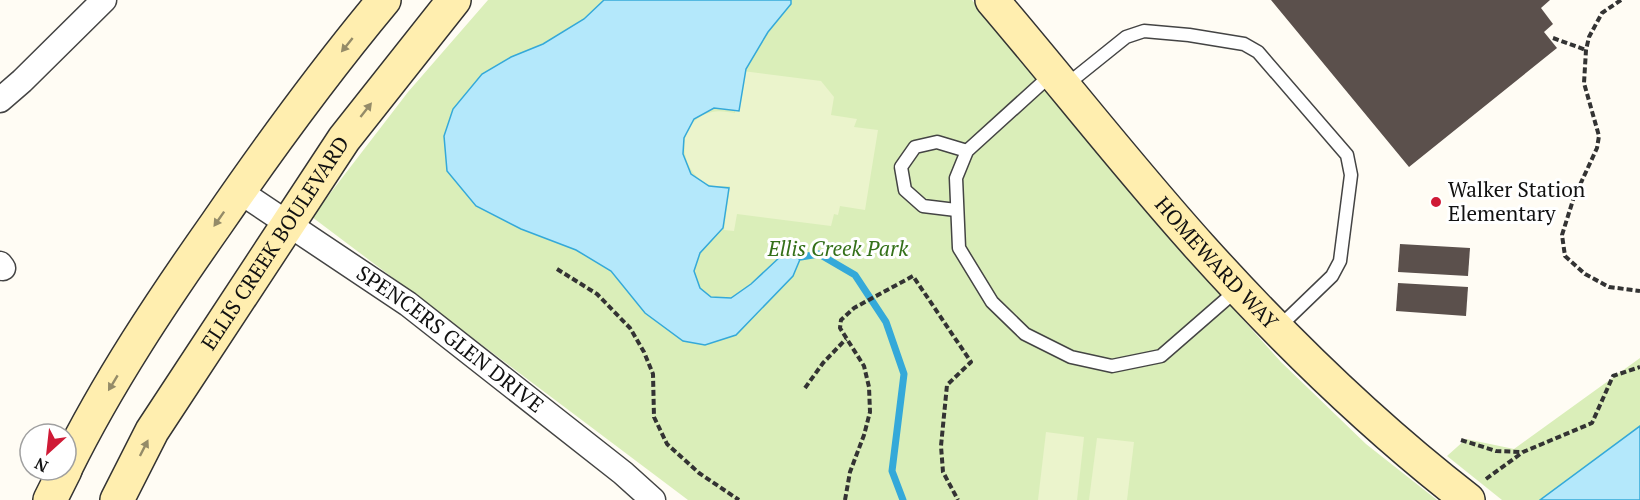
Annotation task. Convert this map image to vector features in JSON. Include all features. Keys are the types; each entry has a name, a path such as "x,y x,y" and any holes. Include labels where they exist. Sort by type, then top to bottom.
{"street":[{"path":"0,100 104,0"},
{"path":"78,444 166,296 273,141 341,51 384,0"},
{"name":"HOMEWARD WAY","path":"992,0 1133,170 1277,329 1381,429 1477,490"},
{"name":"ELLIS CREEK BOULEVARD","path":"117,500 152,431 344,139 443,4"},
{"name":"SPENCERS GLEN DRIVE","path":"239,191 408,304 623,473 653,500"},
{"path":"50,500 59,482"}],"lane":[{"path":"1238,288 1161,356 1112,366 1071,357 1025,334 992,302 959,248 956,178 967,151 1059,79 1126,37 1144,31 1190,35 1244,44 1258,52 1347,155 1351,175 1340,261 1332,276 1277,329"},
{"path":"956,210 923,206 905,190 901,167 915,147 937,142 967,151"}],"path":[{"path":"1621,0 1602,13 1594,25 1586,50 1584,83 1599,136 1597,148 1573,200 1562,235 1565,256 1585,273 1609,287 1640,291"},
{"path":"1553,38 1586,50"},
{"path":"556,269 597,294 630,328 653,374 654,417 667,444 699,473 739,500"},
{"path":"845,500 850,472 870,412 869,387 864,366 840,328 841,320 854,308 913,276 971,362 947,386 941,446 943,472 958,500"},
{"path":"805,388 819,368 846,339"},
{"path":"1477,490 1523,452 1592,423 1613,376 1640,367"},
{"path":"1461,440 1496,451 1523,452"}],"green space":[{"name":"Ellis Creek Park","path":"488,0 972,0 1149,215 1281,362 1366,444 1437,500 688,500 312,217 408,92"},
{"path":"743,71 821,81 834,97 831,115 857,119 854,127 878,130 865,210 840,206 838,215 834,214 831,226 737,214 734,231 724,230 730,186 709,185 697,177 685,156 684,145 686,134 700,117 715,111 735,113"},
{"path":"1640,358 1640,500 1502,500 1447,456 1466,439 1514,449"},
{"path":"1046,432 1084,437 1077,500 1038,500"},
{"path":"1097,438 1134,442 1127,500 1089,500"}],"water":[{"path":"604,0 791,0 791,4 768,32 746,69 739,111 714,108 694,119 684,138 683,154 691,174 709,186 729,188 723,228 700,253 694,271 700,288 711,297 731,298 751,284 781,256 801,257 793,276 736,335 705,345 683,341 645,313 611,271 576,250 521,229 476,206 447,171 444,136 453,109 482,74 511,57 543,44 584,19"},
{"path":"1640,426 1640,500 1540,500"}],"building":[{"path":"1271,0 1550,0 1541,8 1553,24 1544,32 1557,48 1409,167"},
{"path":"1400,244 1470,248 1468,276 1398,272"},
{"path":"1398,283 1468,287 1466,316 1396,311"}],"waterway":[{"path":"801,257 819,254 855,275 886,322 904,374 892,471 903,500"}],"place":[{"name":"Walker Station Elementary","path":"1436,202"}]}
